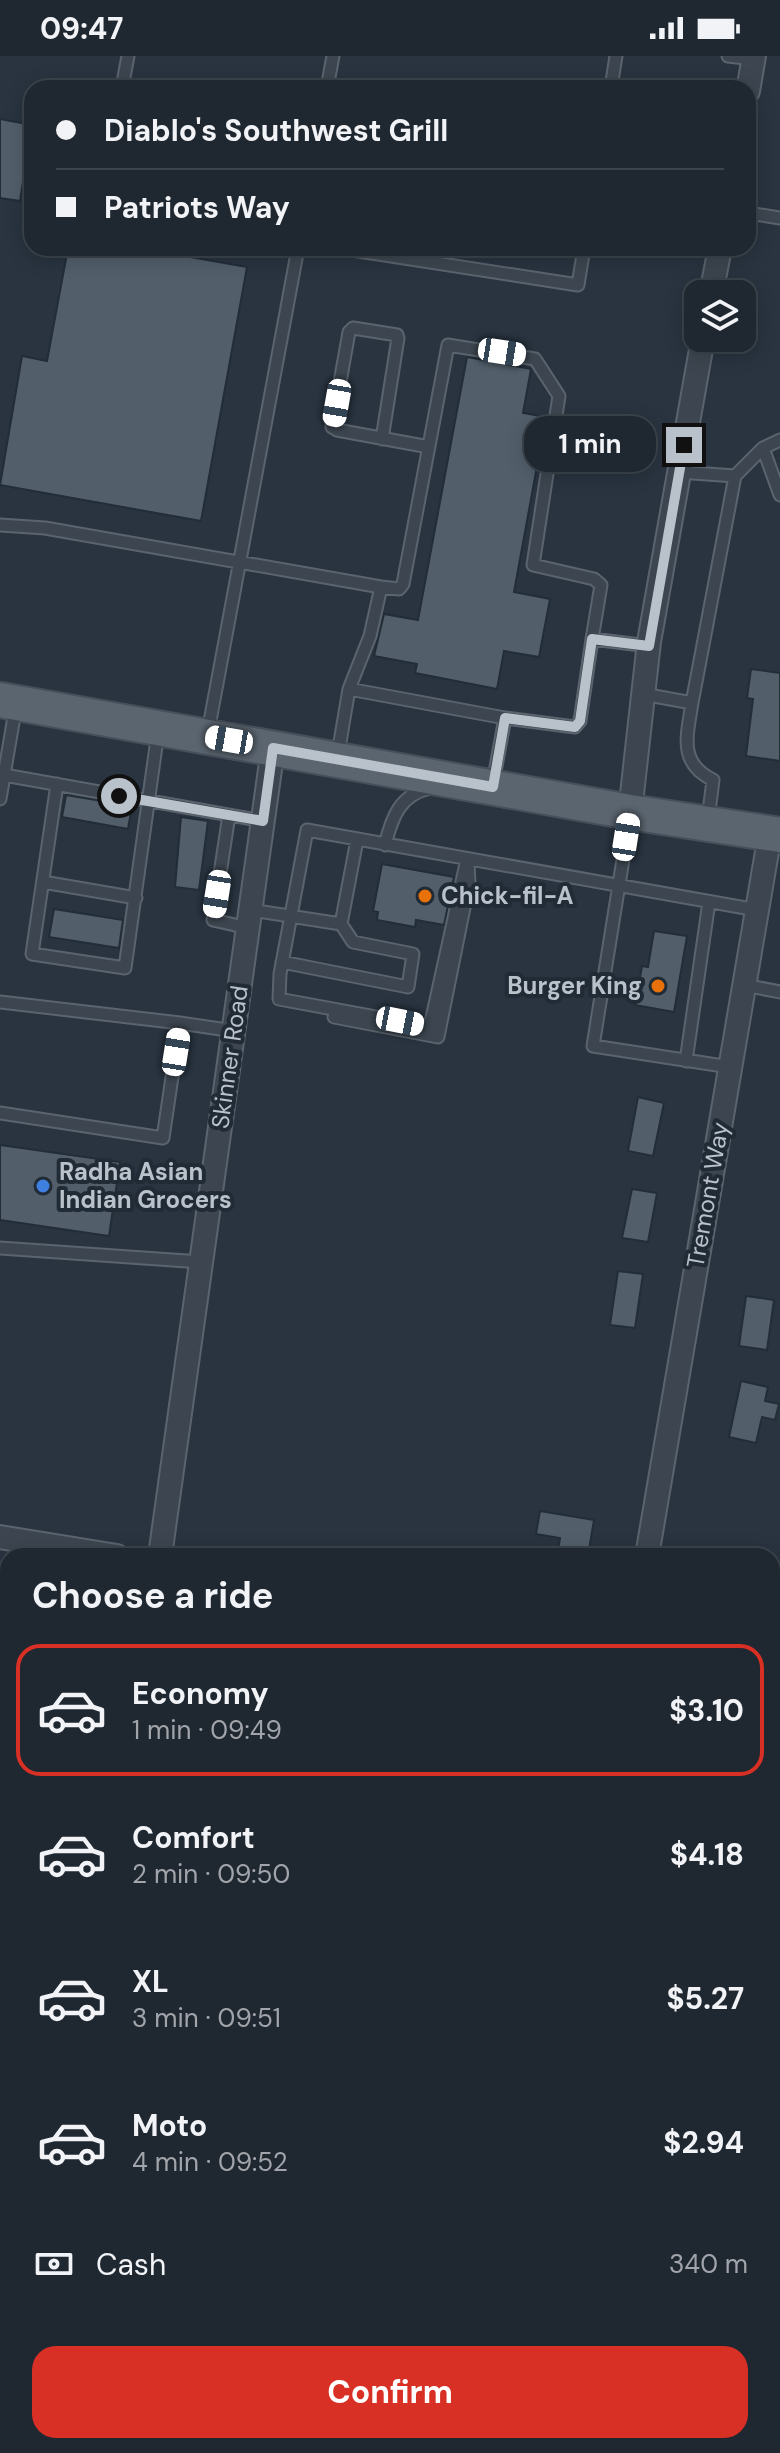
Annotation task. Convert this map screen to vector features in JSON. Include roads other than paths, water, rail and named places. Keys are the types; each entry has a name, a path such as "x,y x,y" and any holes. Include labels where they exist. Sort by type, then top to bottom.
{"main road":[{"path":"8,702 630,812 775,834"}],"street":[{"path":"750,80 754,58"},
{"path":"714,280 718,256"},
{"path":"630,812 649,646 700,352"},
{"name":"Skinner Road","path":"161,1548 273,748"},
{"name":"Tremont Way","path":"648,1548 757,910 775,834"},
{"path":"0,1537 68,1548"}],"lane":[{"path":"124,80 128,56"},
{"path":"328,80 333,56"},
{"path":"612,80 616,56"},
{"path":"728,56 754,58"},
{"path":"756,214 780,216"},
{"path":"207,736 297,256"},
{"path":"391,256 578,285 583,256"},
{"path":"382,439 398,338 397,335 353,328 349,332 332,427 382,439 429,447"},
{"path":"0,525 45,528 399,589 403,584 448,345 535,359 560,403 533,565 594,579 601,585 580,721 575,727 505,718 349,689"},
{"path":"708,824 713,780 690,763 685,747 692,703 735,476 763,448 780,440"},
{"path":"763,448 780,495"},
{"path":"679,472 735,476"},
{"path":"337,759 349,689 370,636 381,587"},
{"path":"592,639 649,646"},
{"path":"643,694 692,703"},
{"path":"0,799 8,702"},
{"path":"385,845 395,809 408,798 443,786 489,787 505,718"},
{"path":"57,784 32,954 125,968 159,728"},
{"path":"4,775 263,821"},
{"path":"630,812 593,1046 730,1067"},
{"path":"229,815 213,920 290,916 341,924"},
{"path":"467,859 430,1027 279,999 281,968 307,830 757,910"},
{"path":"281,968 408,987 413,954 353,942 341,924 357,840"},
{"path":"43,882 136,898"},
{"path":"686,1061 709,902"},
{"path":"744,985 780,992"},
{"path":"0,1002 234,1031"},
{"path":"0,1113 163,1138 180,1023"},
{"path":"0,1248 201,1262"}],"place":[{"name":"Chick-fil-A","path":"425,896"},
{"name":"Burger King","path":"658,986"},
{"name":"Radha Asian Indian Grocers","path":"43,1186"}]}
